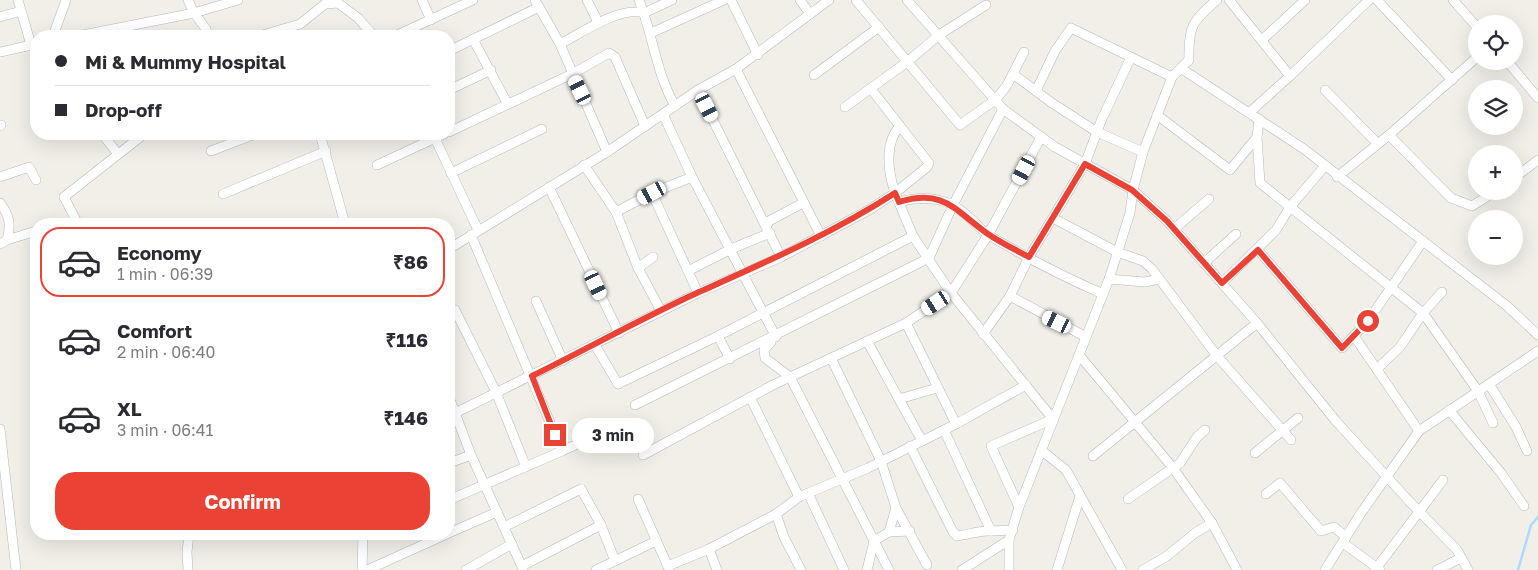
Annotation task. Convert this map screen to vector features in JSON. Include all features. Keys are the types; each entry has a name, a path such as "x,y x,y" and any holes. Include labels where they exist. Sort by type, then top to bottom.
{"street":[{"path":"18,0 30,35"},
{"path":"55,30 66,0"},
{"path":"188,0 194,13 206,30"},
{"path":"108,30 194,13 238,0"},
{"path":"422,0 431,20"},
{"path":"408,30 473,0"},
{"path":"587,0 598,22"},
{"path":"639,0 651,33 662,81 675,106"},
{"path":"560,44 598,22 638,12 644,13 672,0"},
{"path":"651,33 724,0"},
{"path":"731,0 758,55"},
{"path":"800,0 810,14"},
{"path":"455,245 607,152 698,90 758,55 829,0"},
{"path":"856,0 960,125 994,100 1006,87 1024,52"},
{"path":"1229,0 1290,76"},
{"path":"1262,40 1305,0"},
{"path":"1250,112 1369,0"},
{"path":"1376,0 1452,80"},
{"path":"1453,0 1468,17"},
{"path":"910,1 1003,109 1041,137 1132,190 1174,229 1257,323 1335,420 1386,477 1457,550 1468,570"},
{"path":"1009,570 1009,540 1014,530 1019,507 1109,279 1130,213 1132,190 1143,152 1172,77 1189,60 1188,35 1193,24 1214,1"},
{"path":"280,30 300,24 325,4 338,3 358,18 369,30"},
{"path":"455,48 537,3 560,44 607,152"},
{"path":"845,107 871,90 939,35 986,6"},
{"path":"0,17 21,11"},
{"path":"814,75 879,27"},
{"path":"1036,91 1055,51 1071,28 1172,77"},
{"path":"474,39 507,103"},
{"path":"0,52 30,46"},
{"path":"455,129 572,74 609,53 613,54 645,126"},
{"path":"983,334 1010,296 1029,257 1085,164 1097,132 1131,57"},
{"path":"1337,177 1389,135 1468,65"},
{"path":"736,69 776,144 803,203 821,236"},
{"path":"1182,69 1304,149 1337,177 1507,306 1538,336"},
{"path":"455,87 491,70"},
{"path":"1515,70 1538,98"},
{"path":"1013,74 1097,132 1143,152"},
{"path":"698,90 769,229 781,257"},
{"path":"455,413 619,334 698,293 781,257 897,197 929,163 871,90"},
{"path":"1325,90 1377,143"},
{"path":"635,405 776,337 929,258 953,205 1003,109"},
{"path":"663,114 692,177 776,337"},
{"path":"1157,115 1230,170 1257,137"},
{"path":"1259,119 1257,137 1260,182 1392,286 1423,313 1478,391 1493,423"},
{"path":"900,126 890,140 890,172 897,197 913,236 951,293 1053,419"},
{"path":"451,173 542,129"},
{"path":"1389,135 1450,198 1472,206 1482,200"},
{"path":"643,455 750,397 906,322 951,293 988,235 1041,137"},
{"path":"107,140 118,154"},
{"path":"75,218 64,197 136,140"},
{"path":"211,151 239,140"},
{"path":"322,140 343,218"},
{"path":"377,164 427,140"},
{"path":"437,140 562,451"},
{"path":"223,194 326,151"},
{"path":"1523,171 1538,160"},
{"path":"584,165 616,212 638,268 661,311"},
{"path":"1222,283 1258,250 1276,230 1290,207 1324,166"},
{"path":"0,177 29,167 36,180"},
{"path":"616,212 652,193 692,177"},
{"path":"549,187 619,334"},
{"path":"652,193 698,293"},
{"path":"897,197 932,198 953,205 988,235 1054,272 1103,294"},
{"path":"1174,229 1209,199"},
{"path":"769,229 769,221 803,203"},
{"path":"0,204 9,215 10,228 4,242"},
{"path":"1053,218 1117,252 1143,261 1159,279 1217,356 1291,440"},
{"path":"688,271 769,229"},
{"path":"4,242 30,233"},
{"path":"1204,263 1236,234"},
{"path":"595,345 618,384 718,336 913,236"},
{"path":"1258,250 1342,348 1368,321 1423,241"},
{"path":"638,268 653,257"},
{"path":"1109,279 1145,282 1159,279"},
{"path":"1377,369 1400,347 1423,313 1442,292"},
{"path":"1010,296 1086,337"},
{"path":"536,301 563,361"},
{"path":"455,311 496,392 526,467"},
{"path":"906,322 956,424"},
{"path":"1093,456 1257,323"},
{"path":"718,336 730,359"},
{"path":"1354,336 1419,430"},
{"path":"776,337 764,350 765,358 790,377 889,570"},
{"path":"867,341 922,441"},
{"path":"1325,570 1419,430 1538,352"},
{"path":"1080,356 1173,468 1212,523 1237,570"},
{"path":"831,358 881,461 896,508 910,531 927,566"},
{"path":"1489,384 1516,427 1527,451"},
{"path":"638,498 669,568 776,514 803,495 842,479 922,441 1026,386"},
{"path":"899,399 937,388"},
{"path":"750,397 844,570"},
{"path":"1449,410 1501,473 1524,506"},
{"path":"1255,453 1298,418"},
{"path":"1019,507 991,446 1053,419"},
{"path":"455,421 523,568 601,525"},
{"path":"0,429 16,570"},
{"path":"944,430 991,531"},
{"path":"1128,499 1187,456 1197,437 1206,430"},
{"path":"455,497 594,436"},
{"path":"910,446 953,532 957,536 980,530 1014,530"},
{"path":"1041,450 1066,470 1122,570"},
{"path":"455,461 471,455"},
{"path":"1266,494 1280,483 1321,531 1334,527 1344,540 1377,569 1443,480"},
{"path":"504,527 581,489 601,525 615,560"},
{"path":"1057,570 1080,496"},
{"path":"890,532 896,508"},
{"path":"455,530 497,512"},
{"path":"776,514 784,537 801,570"},
{"path":"1143,570 1167,556 1195,533 1212,523"},
{"path":"867,570 874,541 890,532 910,531"},
{"path":"188,540 186,552 188,570"},
{"path":"362,570 365,540"},
{"path":"367,570 433,540"},
{"path":"962,570 1009,540"},
{"path":"596,570 656,541"},
{"path":"470,569 512,544"},
{"path":"709,549 716,570"},
{"path":"1437,570 1461,558"}],"waterway":[{"path":"1518,570 1531,525 1538,517"}],"route":[{"path":"555,435 532,376 698,293 781,257 869,210 895,193 899,202 911,198 932,198 953,205 988,235 1029,257 1085,164 1132,190 1167,221 1222,283 1258,250 1342,348 1368,321"}]}
